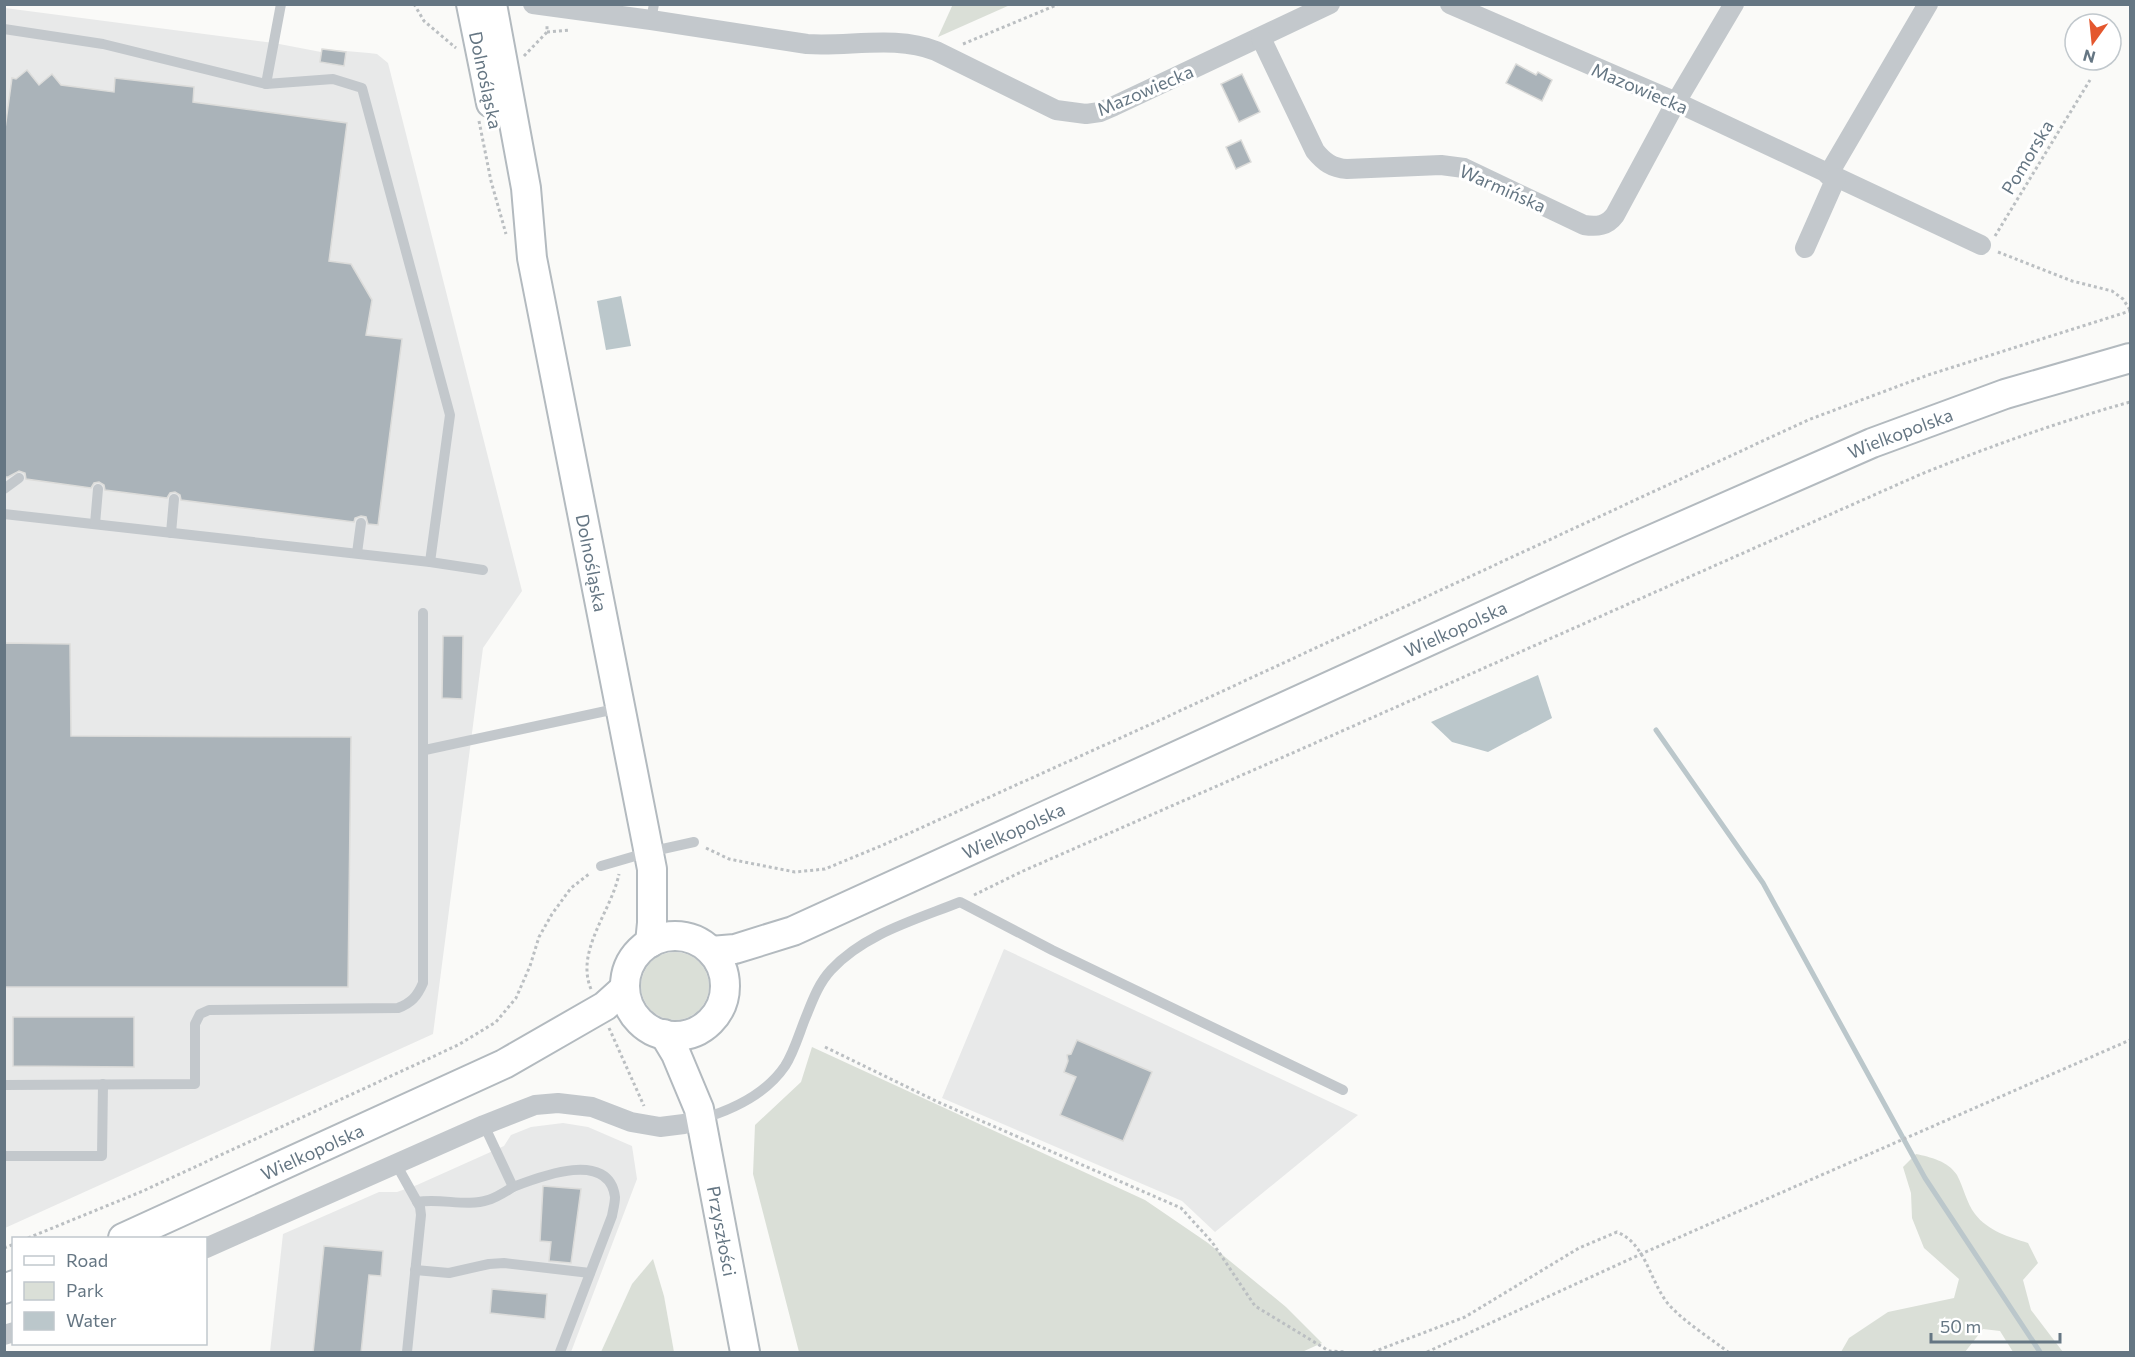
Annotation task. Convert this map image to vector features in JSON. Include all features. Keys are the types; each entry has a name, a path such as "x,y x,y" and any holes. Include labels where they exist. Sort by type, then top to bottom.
{"main road":[{"name":"Dolnośląska","path":"471,4 509,185 532,258"},
{"name":"Dolnośląska","path":"492,4 526,188 532,258 650,861 652,923 650,942"},
{"name":"Wielkopolska","path":"711,951 735,949 793,931 1628,550 1872,443 2005,394 2130,358"},
{"name":"Dolnośląska","path":"650,861 681,936"},
{"name":"Wielkopolska","path":"725,985 751,962 793,931"},
{"path":"681,936 697,941 711,951 720,965 725,985 724,995 720,1009 711,1021 698,1030 684,1035 664,1034 646,1027 639,1021 630,1007 625,978 638,952 650,942 664,937 681,936"},
{"name":"Wielkopolska","path":"504,1064 600,1009 614,1000 625,988"},
{"name":"Wielkopolska","path":"127,1237 504,1064 614,1024 639,1021"},
{"name":"Przyszłości","path":"698,1030 700,1114 745,1353"},
{"name":"Przyszłości","path":"664,1034 676,1054 700,1114"}],"street":[{"name":"Mazowiecka","path":"540,5 652,12 807,44 901,43 926,47 1056,110 1086,114 1100,112 1114,106 1330,4"},
{"name":"Mazowiecka","path":"1450,4 1676,102 1984,246"},
{"path":"1676,102 1734,4"},
{"path":"1805,248 1832,176 1928,4"},
{"name":"Warmińska","path":"1261,38 1315,151 1329,165 1347,169 1441,165 1464,168 1584,225 1601,226 1611,220 1676,102"},
{"path":"207,1248 534,1105 558,1103 592,1107 641,1125 660,1127 684,1124 700,1114"}],"lane":[{"path":"266,84 281,4"},
{"path":"4,28 103,44 266,84 333,79 362,88 450,415 430,562"},
{"path":"4,489 19,478"},
{"path":"95,524 98,489"},
{"path":"171,533 174,499"},
{"path":"4,514 483,570"},
{"path":"357,554 361,523"},
{"path":"4,1085 195,1084 195,1024 200,1014 209,1010 398,1008 408,1004 418,995 423,983 425,750 423,613"},
{"path":"425,750 621,708"},
{"path":"601,866 650,861 694,842"},
{"path":"700,1114 724,1112 741,1103 773,1079 785,1066 816,992 829,972 843,958 862,944 887,931 960,902 1052,950 1343,1090"},
{"path":"4,1156 102,1156 103,1084"},
{"path":"484,1125 513,1187"},
{"path":"396,1164 417,1202 421,1215 407,1353"},
{"path":"417,1202 431,1200 480,1202 553,1173 573,1170 593,1171 604,1177 611,1185 615,1198 612,1216 560,1353"},
{"path":"415,1270 449,1273 504,1263 590,1273"}],"path":[{"path":"926,47 965,44 1059,4"},
{"path":"540,5 547,32"},
{"path":"530,49 547,32 570,30"},
{"name":"Pomorska","path":"1984,246 2090,80"},
{"path":"694,842 729,859 767,867 795,872 825,869 1126,735 1808,420 1928,375 2130,310 2123,298 2112,291 2072,281 1984,246"},
{"path":"960,902 1023,871 1297,752 1919,475 2008,440 2130,402"},
{"path":"33,1237 154,1186 458,1045 496,1022 516,998 530,966 539,937 552,914 571,888 601,866"},
{"path":"1427,1353 1641,1254 2130,1040"},
{"path":"825,1047 938,1102 1181,1208 1212,1242 1256,1306 1329,1351 1346,1353"},
{"path":"1373,1353 1465,1317 1579,1248 1617,1232 1626,1236 1641,1254 1668,1304 1683,1319 1728,1353"}],"shaded area":[{"path":"5,8 274,43 321,52 322,49 377,54 388,63 522,591 483,648 433,1034 5,1228"},
{"path":"1004,949 1358,1115 1215,1232 1182,1201 942,1098"},
{"path":"563,1123 588,1127 632,1146 637,1179 571,1352 270,1352 283,1234 379,1192 397,1192 417,1185 504,1146 511,1135 531,1127"}],"green space":[{"path":"953,4 1010,4 1010,5 938,37"},
{"path":"675,952 688,955 699,962 706,973 709,986 706,999 699,1010 688,1017 675,1020 662,1017 651,1010 644,999 641,986 644,973 651,962 662,955"},
{"path":"812,1047 1145,1200 1208,1243 1286,1307 1322,1343 1302,1352 799,1352 753,1174 755,1125 801,1082"},
{"path":"1916,1154 1938,1160 1953,1170 1972,1209 1986,1225 1999,1233 2028,1243 2038,1263 2023,1280 2031,1310 2063,1352 2013,1352 2000,1331 1983,1329 1965,1352 1841,1352 1849,1338 1888,1312 1954,1298 1959,1279 1924,1248 1912,1218 1911,1193 1903,1167"},
{"path":"653,1259 664,1296 674,1352 601,1352 632,1284"}],"water":[{"path":"621,296 631,346 606,350 597,301"},
{"path":"1538,675 1552,718 1488,752 1452,742 1431,722"}],"building":[{"path":"322,49 346,52 344,66 320,62"},
{"path":"1516,64 1536,75 1538,72 1552,80 1542,101 1506,83"},
{"path":"27,70 39,85 52,74 61,85 114,92 115,78 194,87 193,102 347,123 329,261 351,264 372,300 366,335 402,339 378,525 368,524 366,517 361,516 355,518 354,522 181,500 180,495 175,492 170,493 167,498 105,490 104,485 99,482 94,483 91,488 26,479 25,473 19,471 4,477 4,136 12,78 16,79"},
{"path":"1242,74 1260,112 1239,122 1221,84"},
{"path":"1241,140 1251,162 1236,169 1226,147"},
{"path":"443,636 463,636 462,699 442,698"},
{"path":"4,643 70,644 71,736 351,737 348,987 4,987"},
{"path":"13,1017 134,1017 134,1067 13,1066"},
{"path":"1077,1040 1152,1072 1123,1141 1060,1115 1076,1077 1064,1072 1068,1061 1067,1055 1071,1054"},
{"path":"543,1186 581,1189 571,1263 549,1261 551,1242 540,1241"},
{"path":"324,1246 383,1251 381,1276 369,1275 361,1353 313,1353"},
{"path":"492,1289 547,1294 545,1319 490,1313"}],"waterway":[{"path":"1656,730 1763,883 1925,1178 2040,1352"}]}
